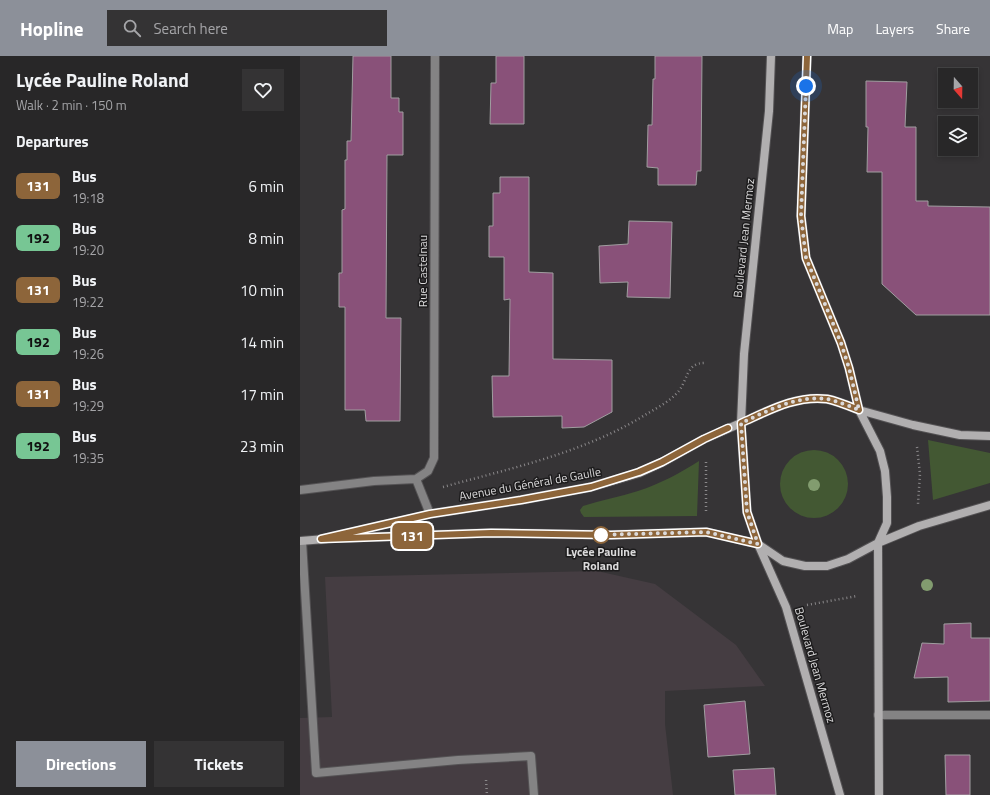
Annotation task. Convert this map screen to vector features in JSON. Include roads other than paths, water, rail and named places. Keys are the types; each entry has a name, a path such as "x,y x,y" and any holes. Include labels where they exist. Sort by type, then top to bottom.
{"main road":[{"name":"Boulevard Jean Mermoz","path":"770,56 769,111 744,354 741,423 747,512 758,544 786,607 840,795"},
{"path":"807,56 801,216 806,258 841,343 849,368 859,410 880,451 885,471 887,523 878,543 879,795"},
{"path":"741,423 773,409 800,400 827,399 859,410 913,425 960,435 990,436"},
{"name":"Avenue du Général de Gaulle","path":"321,539 430,514 521,500 591,487 645,470 704,439 741,423"},
{"path":"758,544 783,562 805,566 827,566 848,559 878,543 919,526 990,505"},
{"name":"Avenue du Général de Gaulle","path":"301,541 491,533 611,535 706,532 758,544"}],"street":[{"name":"Rue Castelnau","path":"416,479 428,471 434,458 435,56"},
{"path":"300,490 374,481 416,479 430,514"},
{"path":"301,541 316,773 458,760 531,756 534,795"},
{"path":"878,715 990,715"}],"place":[{"name":"Lycée Pauline Roland","path":"601,535"}]}
